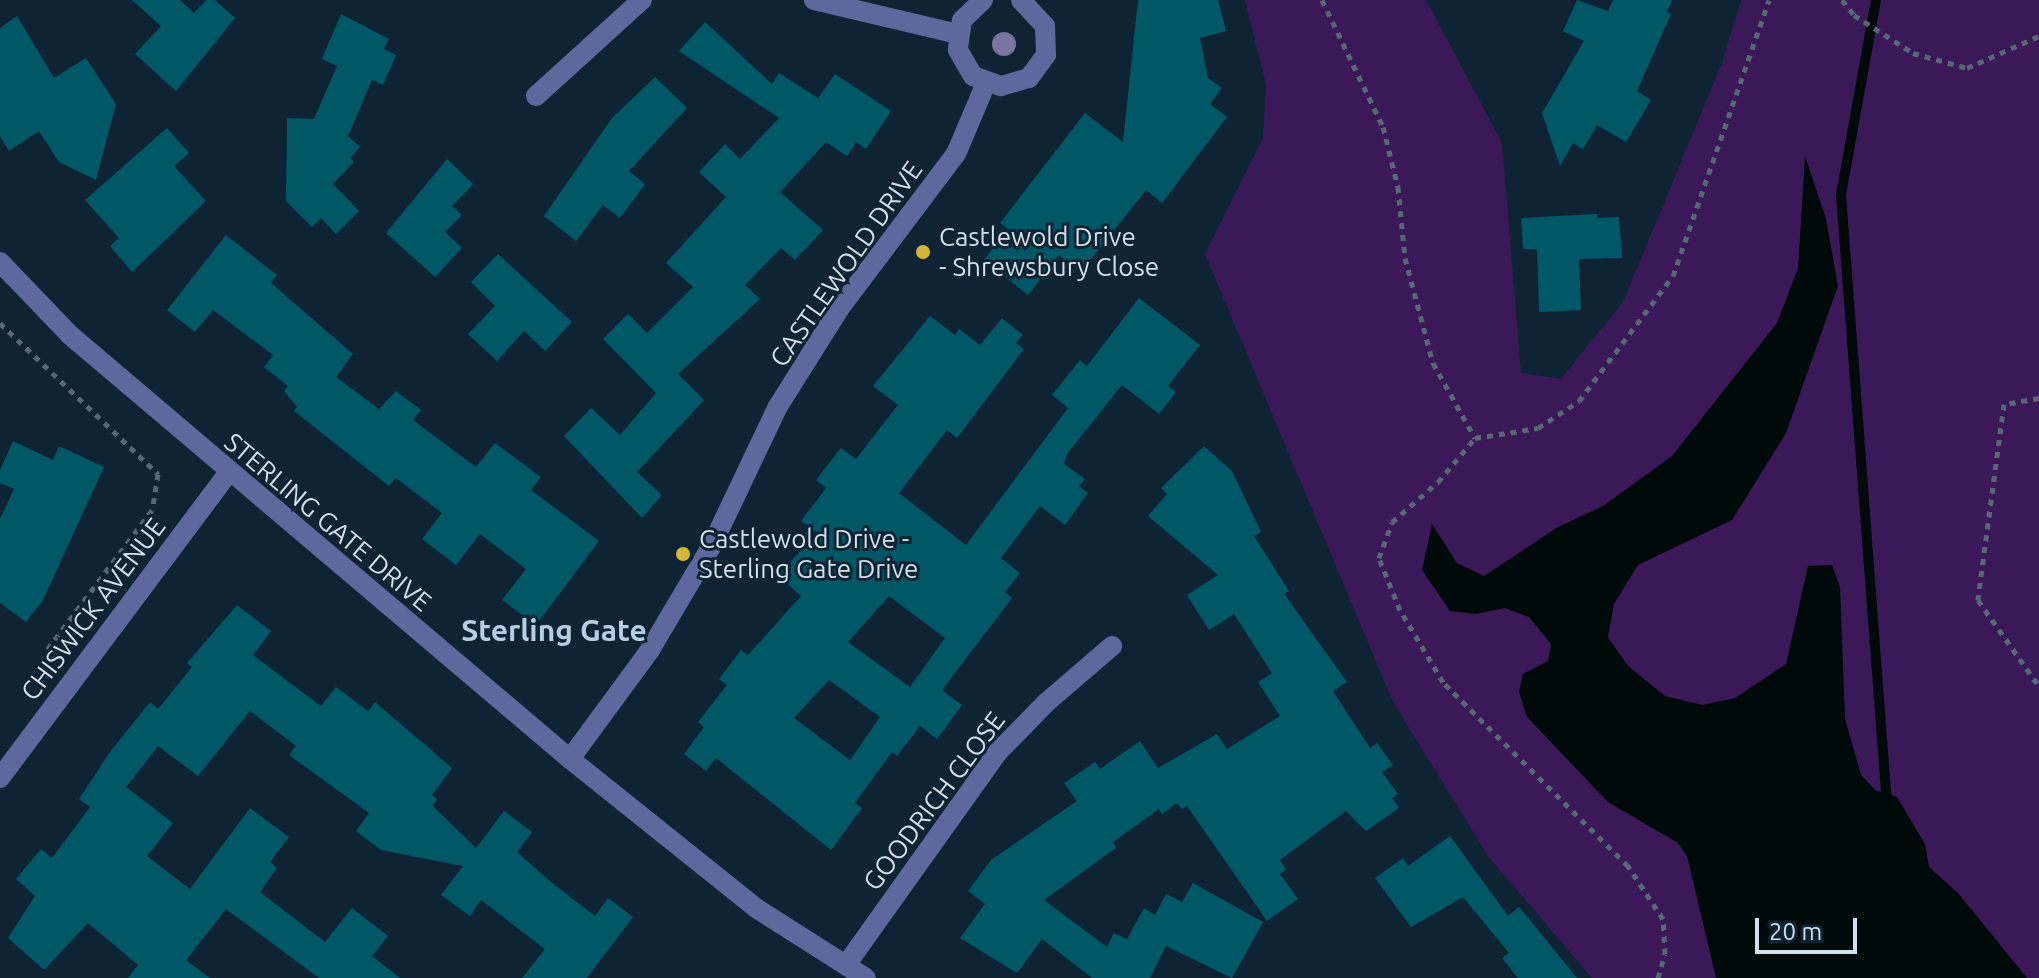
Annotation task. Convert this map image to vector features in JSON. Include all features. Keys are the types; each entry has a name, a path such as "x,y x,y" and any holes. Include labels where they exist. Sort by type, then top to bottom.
{"street":[{"path":"536,96 642,0"},
{"path":"814,0 958,34"},
{"path":"983,0 962,20 958,34 963,64 986,83 1016,84 1029,78 1046,55 1045,26 1021,0"},
{"name":"CASTLEWOLD DRIVE","path":"570,759 650,650 712,545 777,408 839,309 956,154 986,83"},
{"name":"STERLING GATE DRIVE","path":"0,262 70,335 570,759 726,885 866,978"},
{"name":"CHISWICK AVENUE","path":"0,778 229,472"},
{"name":"GOODRICH CLOSE","path":"846,965 997,753 1047,702 1112,646"}],"path":[{"path":"1322,0 1383,127 1398,187 1405,258 1433,363 1475,438"},
{"path":"1658,978 1665,954 1663,919 1646,892 1628,866 1443,682 1400,610 1379,558 1392,522 1438,482 1475,438 1538,428 1579,401 1673,276 1769,0"},
{"path":"1842,0 1854,15 1913,53 1967,68 2039,36"},
{"path":"0,323 158,474 152,510 47,650"},
{"path":"2039,398 2004,404 1978,600 2039,686"}],"shaded area":[{"path":"1245,0 1426,0 1502,143 1521,373 1561,379 1623,302 1722,63 1741,0 2039,0 2039,978 1592,978 1488,856 1393,702 1205,254 1263,138 1266,85"},
{"path":"1805,156 1826,219 1838,286 1786,433 1732,520 1638,565 1614,604 1608,637 1628,666 1665,696 1703,705 1735,698 1786,664 1808,566 1832,565 1840,587 1845,719 1861,775 1875,790 1897,797 1925,844 1929,867 1958,893 2027,978 1716,978 1687,856 1678,843 1608,802 1527,717 1519,692 1523,674 1548,661 1551,644 1529,617 1505,608 1476,614 1450,611 1422,570 1432,524 1457,563 1484,576 1558,527 1603,506 1672,456 1777,323 1798,268"}],"building":[{"path":"132,0 180,0 194,13 206,0 215,0 235,18 176,91 135,54 161,26"},
{"path":"1138,0 1218,0 1226,31 1200,38 1208,78 1222,88 1210,104 1227,117 1162,203 1146,190 1081,272 1059,255 1028,295 984,260 1008,229 1000,223 1085,113 1123,142"},
{"path":"1577,0 1608,11 1613,0 1672,0 1667,12 1671,14 1637,91 1651,100 1626,142 1597,125 1583,149 1573,143 1560,166 1542,113 1584,41 1563,31"},
{"path":"341,14 389,39 384,49 396,55 383,85 372,80 348,136 360,147 350,158 354,162 333,184 359,211 336,234 321,218 312,227 286,201 287,118 314,119 337,66 322,59"},
{"path":"17,16 54,78 86,58 116,104 96,180 59,162 39,131 9,151 0,136 0,28"},
{"path":"705,22 772,84 779,73 818,98 835,74 891,111 866,149 856,142 847,156 826,142 780,192 823,230 795,260 781,248 745,285 760,299 678,374 704,400 637,472 662,495 642,518 564,436 591,408 620,435 656,393 603,339 628,314 647,333 693,287 666,263 726,197 699,172 725,144 740,159 779,118 679,51"},
{"path":"655,77 687,108 629,171 645,184 620,218 603,205 576,241 544,216 612,118"},
{"path":"167,128 189,153 174,166 206,201 132,272 110,246 119,238 85,200"},
{"path":"447,159 473,184 452,206 462,215 445,232 462,248 435,277 386,233"},
{"path":"1597,214 1597,218 1619,217 1622,258 1579,259 1581,310 1539,312 1537,249 1523,249 1521,218"},
{"path":"226,235 277,275 271,283 353,354 336,377 379,409 396,391 421,410 413,420 476,467 495,443 541,477 531,490 599,541 536,625 502,600 526,569 480,534 456,565 422,539 442,513 396,478 389,486 294,411 297,407 284,391 288,386 264,367 273,355 213,310 195,332 167,310"},
{"path":"498,254 572,322 545,351 524,331 497,361 468,334 495,306 471,282"},
{"path":"1139,298 1200,345 1168,386 1176,392 1159,414 1122,385 1067,454 1064,464 1085,479 1079,486 1088,493 1065,525 1040,506 1001,558 1020,573 1005,592 1012,598 942,690 962,705 937,739 920,726 897,756 892,752 855,803 862,808 831,850 716,758 706,771 684,754 704,727 698,722 727,685 719,679 741,650 748,655 801,596 778,575 817,533 801,521 826,488 816,480 841,448 856,459 898,405 873,386 930,316 955,335 959,329 980,345 1002,318 1023,335 1016,343 1024,349 957,438 947,430 899,493 966,545 1068,408 1052,395 1080,360 1087,366","holes":["889,596 945,638 910,687 848,642","829,680 880,717 850,760 794,718"]},
{"path":"13,441 53,460 59,446 104,467 43,600 26,622 0,603 0,519 14,489 0,483 0,470"},
{"path":"1204,446 1232,471 1261,532 1254,536 1289,591 1284,594 1347,682 1333,691 1370,748 1377,743 1393,765 1382,772 1398,794 1392,798 1399,808 1366,831 1346,811 1280,860 1286,870 1280,874 1298,899 1267,921 1187,806 1182,809 1177,803 1162,814 1159,809 1113,842 1116,848 1044,900 1107,947 1114,933 1127,939 1144,908 1155,915 1166,894 1182,902 1193,883 1263,922 1232,978 1166,946 1150,978 1092,978 1042,939 1017,973 960,938 985,904 968,891 991,860 1077,801 1064,783 1095,762 1100,769 1140,741 1158,768 1217,734 1227,749 1280,716 1258,682 1272,673 1234,614 1209,630 1187,595 1218,575 1148,516 1167,494 1161,488"},
{"path":"237,605 271,631 253,655 321,706 336,687 368,711 375,702 452,768 432,795 437,799 433,806 476,848 504,811 532,832 517,852 551,882 595,916 608,898 633,917 587,978 522,978 545,949 481,900 470,916 441,895 463,866 381,850 356,831 369,813 289,755 296,746 250,711 198,776 158,746 126,787 173,823 147,856 190,889 250,808 289,837 270,862 277,868 260,892 325,942 352,908 388,936 372,956 400,978 319,978 226,909 186,960 210,978 128,978 138,965 88,923 44,970 8,938 35,896 16,879 41,849 52,858 90,807 79,799 110,752 150,702 158,709 192,667 187,663"},
{"path":"1450,836 1508,916 1519,907 1577,978 1518,978 1502,958 1509,953 1463,897 1411,927 1375,878 1403,858 1408,866"}],"waterway":[{"path":"1876,0 1841,195 1887,805"}],"place":[{"name":"Castlewold Drive - Shrewsbury Close","path":"923,252"},
{"name":"Castlewold Drive - Sterling Gate Drive","path":"683,554"}],"district":[{"name":"Sterling Gate","path":"554,630"}]}
